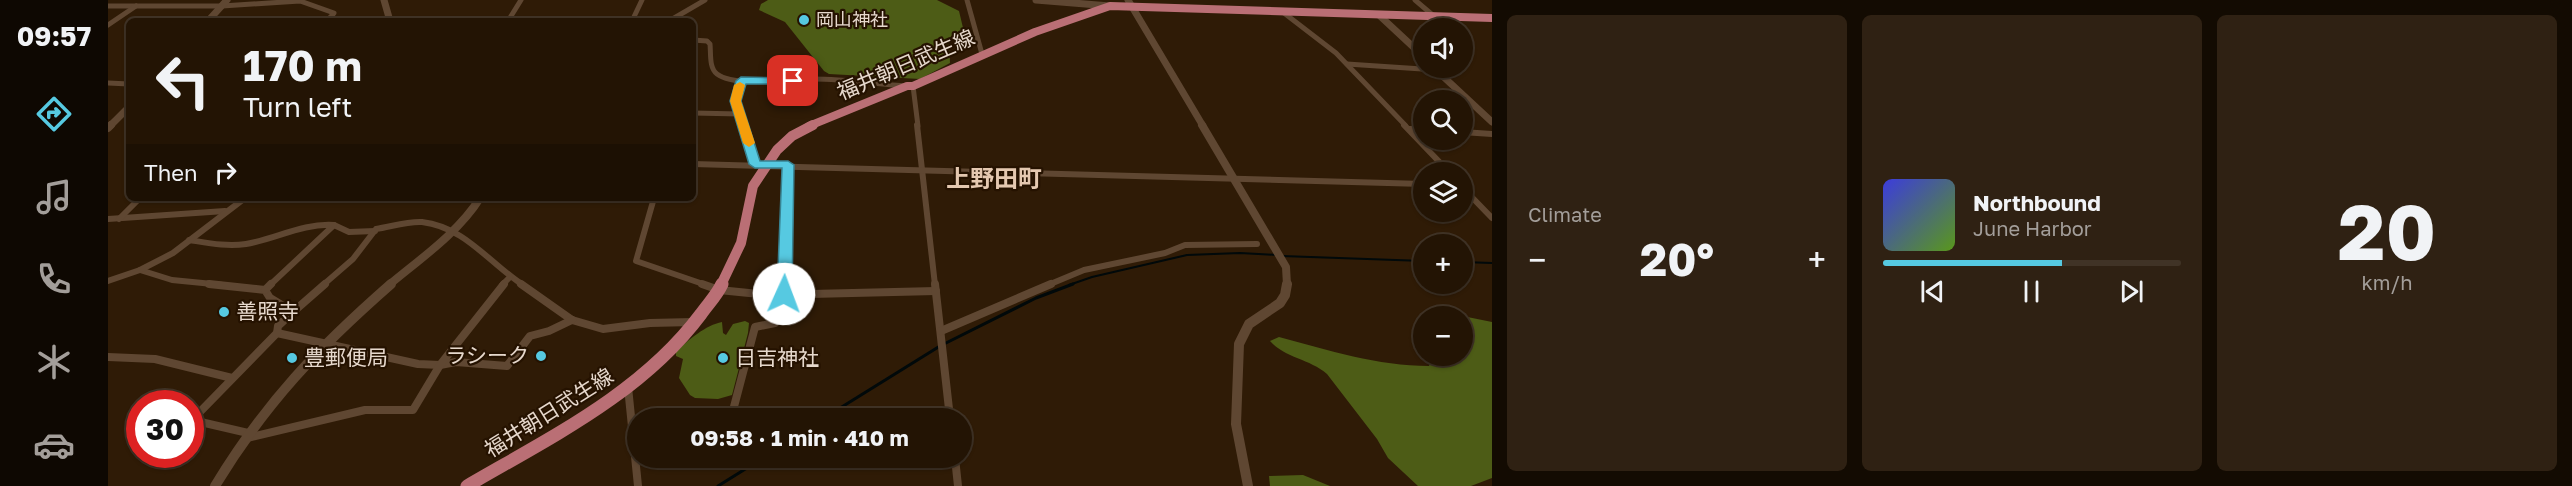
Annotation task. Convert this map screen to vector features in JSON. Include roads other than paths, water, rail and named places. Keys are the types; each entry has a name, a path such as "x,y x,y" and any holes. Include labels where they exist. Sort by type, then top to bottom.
{"main road":[{"name":"福井朝日武生線","path":"467,486 592,413 663,359 718,290 741,243 753,186 761,164 803,129 1070,18 1110,6 1130,3 1284,13 1492,18"}],"street":[{"path":"211,18 227,0"},
{"path":"384,0 389,18"},
{"path":"510,18 521,0"},
{"path":"633,18 642,0"},
{"path":"674,18 705,0"},
{"path":"967,0 981,54"},
{"path":"1036,0 1110,6"},
{"path":"1415,0 1435,17"},
{"path":"108,6 222,6 300,1 334,13 330,18"},
{"path":"1130,3 1286,267 1289,283 1287,294 1280,303 1251,323 1242,333 1238,347 1237,430 1248,486"},
{"path":"108,25 136,6"},
{"path":"1284,13 1347,64 1440,162"},
{"path":"1380,16 1413,47"},
{"path":"696,40 707,41 710,44 715,73 741,81 773,82 814,79 910,86 922,170 949,408"},
{"path":"1347,64 1413,68"},
{"path":"1446,78 1492,122"},
{"path":"741,81 736,101 761,164"},
{"path":"108,83 126,84"},
{"path":"108,128 126,110"},
{"path":"696,113 740,114"},
{"path":"1473,133 1492,134"},
{"path":"696,164 1413,184"},
{"path":"784,294 788,165"},
{"path":"1473,198 1492,218"},
{"path":"119,219 137,201"},
{"path":"108,281 140,270 173,253 240,201"},
{"path":"214,486 246,436 285,386 328,342 453,230 472,211 478,201"},
{"path":"653,201 636,261 718,290 769,295 936,291"},
{"path":"108,219 226,210"},
{"path":"189,240 243,244 256,242 289,230 323,224 334,225 349,232 375,231 406,223 421,222 453,230 485,253 501,271 572,320 603,328 650,323 694,322"},
{"path":"140,270 172,280 265,290 334,225"},
{"path":"375,231 352,259 278,326 277,333 192,420 246,436 365,410 413,410 440,365 510,277"},
{"path":"941,335 1084,270 1165,253 1185,245 1257,244"},
{"path":"265,290 270,298 293,312"},
{"path":"734,408 755,327 775,323 769,295"},
{"path":"277,333 328,342 418,364 440,365 456,362 507,366 530,336 549,331 572,320"},
{"path":"108,357 124,355 187,365 232,378"},
{"path":"628,387 638,486"},
{"path":"956,468 958,486"}],"waterway":[{"path":"1069,285 1092,277 1187,255 1240,253 1277,255"},
{"path":"1282,256 1413,261"},
{"path":"1473,262 1492,263"},
{"path":"946,343 1036,298 1073,284"},
{"path":"840,408 940,346"},
{"path":"718,486 747,468"}],"place":[{"name":"岡山神社","path":"804,20"},
{"name":"善照寺","path":"224,312"},
{"name":"ラシーク","path":"541,356"},
{"name":"豊郵便局","path":"292,358"},
{"name":"日吉神社","path":"723,358"}],"district":[{"name":"上野田町","path":"994,179"}]}
